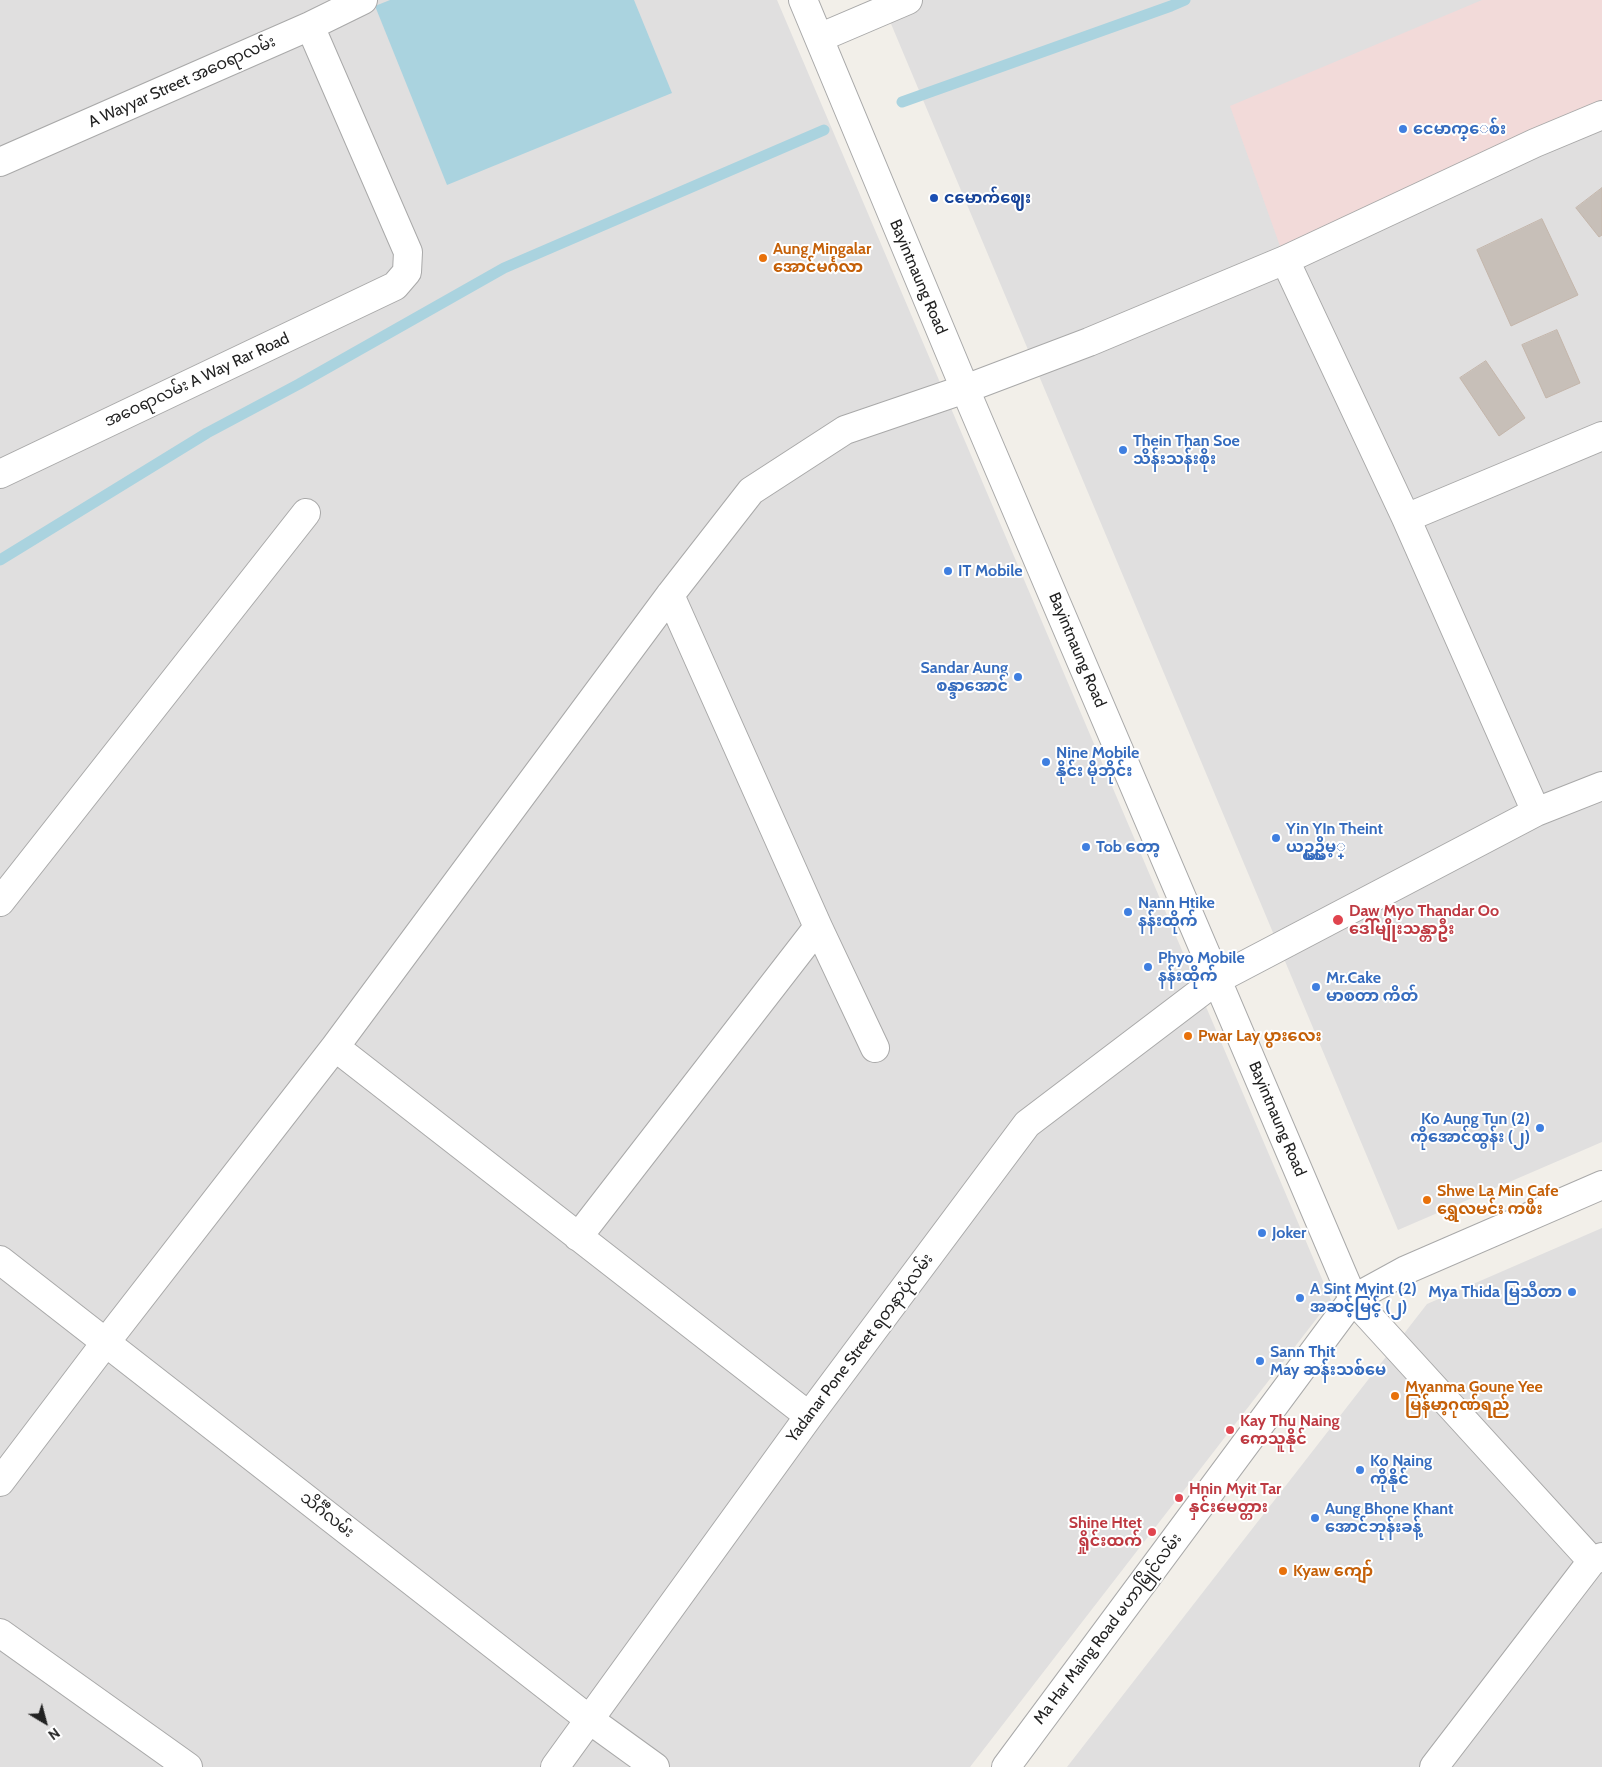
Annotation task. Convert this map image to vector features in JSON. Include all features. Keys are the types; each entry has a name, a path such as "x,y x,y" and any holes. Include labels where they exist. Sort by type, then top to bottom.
{"street":[{"name":"A Wayyar Street အဝေရာလမ်း","path":"0,162 310,26 363,0"},
{"name":"Bayintnaung Road","path":"803,0 965,389 1353,1299 1597,1559"},
{"path":"819,38 908,0"},
{"name":"အဝေရာလမ်း A Way Rar Road","path":"0,474 395,286 407,272 408,252 310,26"},
{"path":"0,1482 335,1047 670,595 751,491 845,430 965,389 1089,342 1285,260 1535,143 1602,115"},
{"path":"1285,260 1406,518 1536,812"},
{"path":"1406,518 1602,436"},
{"path":"0,902 306,513"},
{"path":"670,595 818,927 875,1048"},
{"name":"Yadanar Pone Street ရတနာပုံလမ်း","path":"555,1767 809,1416 1027,1124 1218,979 1536,812 1602,786"},
{"path":"578,1237 818,927"},
{"path":"335,1047 809,1416"},
{"path":"1353,1299 1406,1270 1602,1185"},
{"name":"သိင်္ဂီလမ်း","path":"0,1260 590,1720 655,1767"},
{"name":"Ma Har Maing Road မဟာမြိုင်လမ်း","path":"1006,1767 1353,1299"},
{"path":"1434,1767 1597,1559"},
{"path":"0,1633 175,1763"}],"shaded area":[{"path":"0,0 777,0 1331,1300 970,1767 0,1767"},
{"path":"881,0 1602,0 1602,1142 1398,1230"},
{"name":"ငေမာက္ေစ်း","path":"1482,0 1602,0 1602,115 1285,260 1230,106"},
{"path":"1602,1228 1602,1767 1067,1767 1427,1304"}],"water":[{"path":"390,0 634,0 672,93 447,185 375,6"}],"building":[{"path":"1602,188 1602,235 1599,237 1576,208"},
{"path":"1542,219 1578,295 1511,326 1477,250"},
{"path":"1557,330 1580,383 1546,398 1522,345"},
{"path":"1486,361 1525,418 1499,436 1460,378"}],"waterway":[{"path":"902,102 1185,0"},
{"path":"0,560 207,433 299,384 504,268 824,130"}],"place":[{"name":"ငေမာက္ေစ်း","path":"1403,129"},
{"name":"ငမောက်ဈေး","path":"934,198"},
{"name":"Aung Mingalar အောင်မင်္ဂလာ","path":"763,258"},
{"name":"Thein Than Soe သိန်းသန်းစိုး","path":"1123,450"},
{"name":"IT Mobile","path":"948,571"},
{"name":"Sandar Aung စန္ဒာအောင်","path":"1018,677"},
{"name":"Nine Mobile နိုင်း မိုဘိုင်း","path":"1046,762"},
{"name":"Yin YIn Theint ယဥ္ယဥ္သိမ့္","path":"1276,838"},
{"name":"Tob တော့","path":"1086,847"},
{"name":"Nann Htike နန်းထိုက်","path":"1128,912"},
{"name":"Daw Myo Thandar Oo ဒေါ်မျိုးသန္တာဦး","path":"1338,920"},
{"name":"Phyo Mobile နန်းထိုက်","path":"1148,967"},
{"name":"Mr.Cake မာစတာ ကိတ်","path":"1316,987"},
{"name":"Pwar Lay ပွားလေး","path":"1188,1036"},
{"name":"Ko Aung Tun (2) ကိုအောင်ထွန်း (၂)","path":"1540,1128"},
{"name":"Shwe La Min Cafe ရွှေလမင်း ကဖီး","path":"1427,1200"},
{"name":"Joker","path":"1262,1233"},
{"name":"Mya Thida မြသီတာ","path":"1572,1292"},
{"name":"A Sint Myint (2) အဆင့်မြင့် (၂)","path":"1300,1298"},
{"name":"Sann Thit May ဆန်းသစ်မေ","path":"1260,1361"},
{"name":"Myanma Goune Yee မြန်မာ့ဂုဏ်ရည်","path":"1395,1396"},
{"name":"Kay Thu Naing ကေသူနိုင်","path":"1230,1430"},
{"name":"Ko Naing ကိုနိုင်","path":"1360,1470"},
{"name":"Hnin Myit Tar နှင်းမေတ္တား","path":"1179,1498"},
{"name":"Aung Bhone Khant အောင်ဘုန်းခန့်","path":"1315,1518"},
{"name":"Shine Htet ရှိုင်းထက်","path":"1152,1532"},
{"name":"Kyaw ကျော်","path":"1283,1571"}]}
